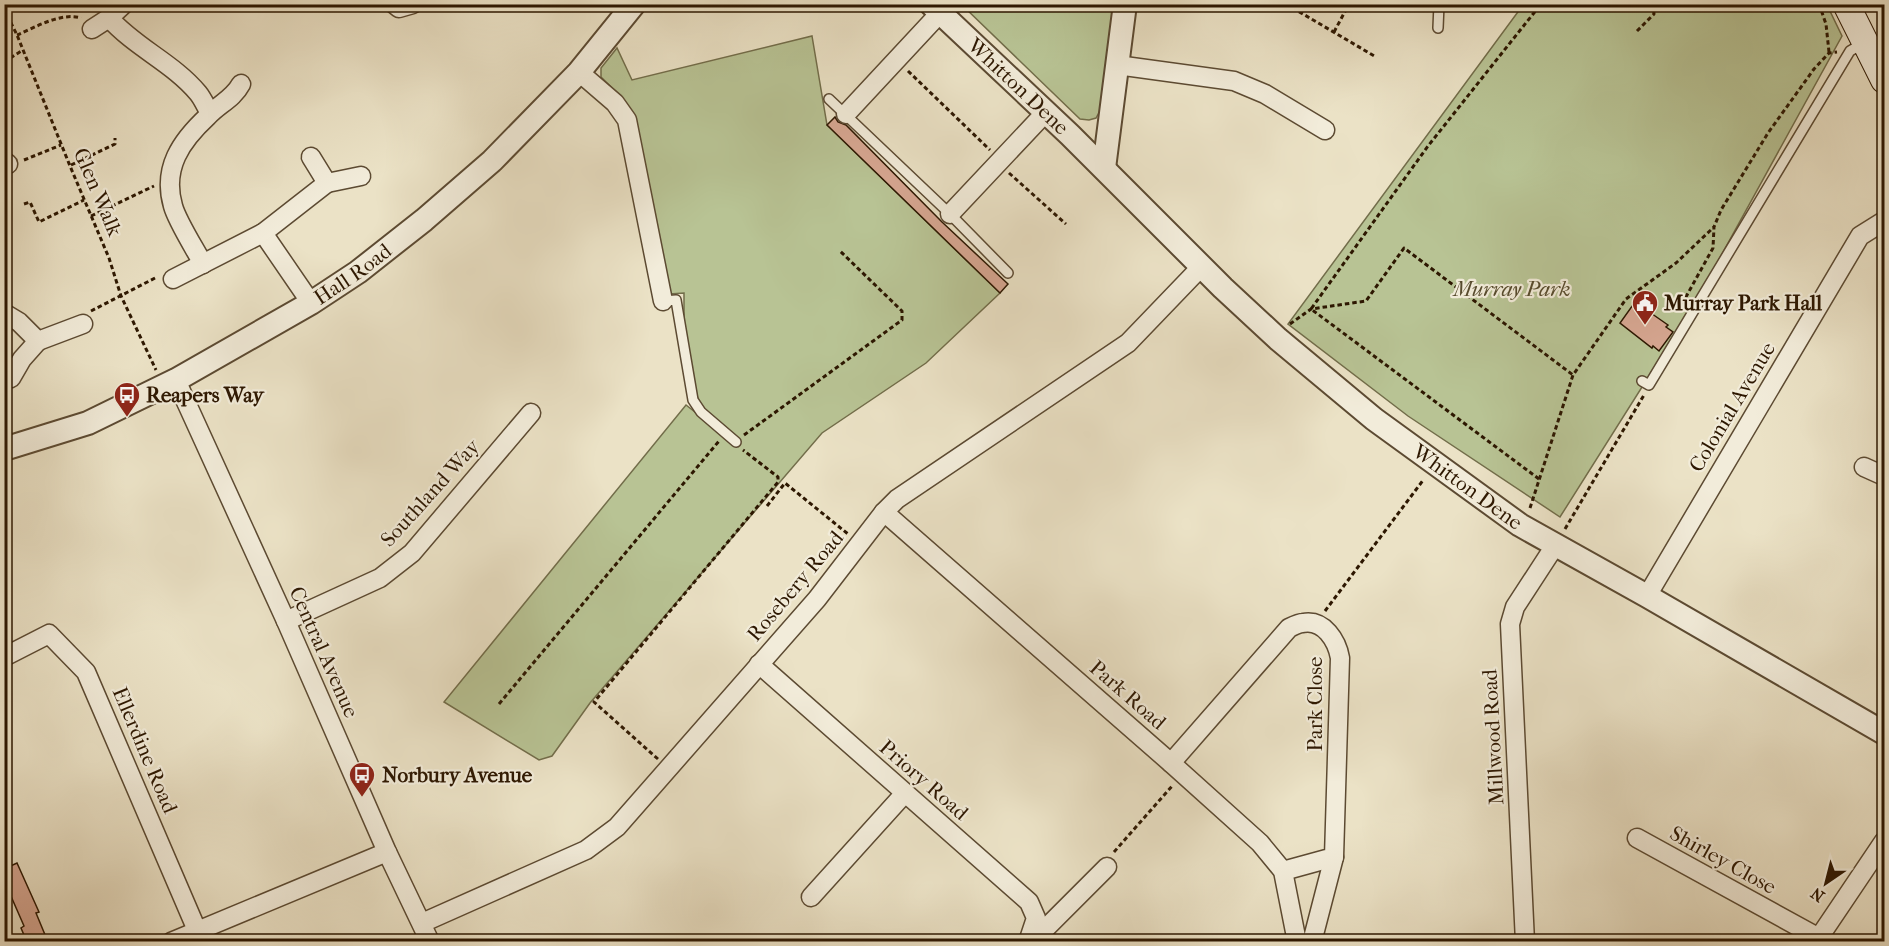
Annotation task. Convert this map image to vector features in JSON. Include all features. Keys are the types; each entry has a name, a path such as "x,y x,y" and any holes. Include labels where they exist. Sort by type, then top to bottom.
{"main road":[{"path":"1846,4 1857,47 1884,80"}],"street":[{"path":"92,29 124,4"},
{"path":"394,4 399,8 413,4"},
{"name":"Hall Road","path":"4,449 88,423 170,383 311,303 358,272 492,161 579,72 634,4"},
{"path":"1104,168 1125,4"},
{"path":"846,114 896,60 935,8"},
{"name":"Whitton Dene","path":"935,8 1046,112 1278,339 1374,418 1520,525 1884,733"},
{"path":"109,18 123,34 177,72 200,94 210,113"},
{"path":"1117,65 1234,81 1265,94 1325,130"},
{"path":"579,72 615,103 627,120 663,301"},
{"path":"203,264 173,207 169,179 184,141 210,113 228,100 241,84"},
{"path":"950,213 1046,112"},
{"path":"311,157 327,183"},
{"path":"173,279 263,233 327,183 361,176"},
{"name":"Colonial Avenue","path":"1647,596 1860,236 1884,221"},
{"path":"263,233 311,303"},
{"name":"Rosebery Road","path":"422,923 586,850 617,827 816,599 884,512 897,499 1128,343 1202,266"},
{"path":"4,314 19,322 38,341"},
{"path":"8,383 22,359 38,341 83,324"},
{"name":"Central Avenue","path":"170,383 286,621 387,852 430,942"},
{"name":"Southland Way","path":"286,621 380,578 412,553 531,413"},
{"path":"1864,467 1884,476"},
{"name":"Park Road","path":"884,512 1260,843 1283,871 1297,942"},
{"name":"Millwood Road","path":"1525,942 1510,624 1515,607 1556,544"},
{"name":"Park Close","path":"1177,768 1289,628 1305,622 1315,624 1330,633 1337,645 1340,658 1334,857 1312,942"},
{"name":"Ellerdine Road","path":"4,657 49,634 86,672 200,936"},
{"name":"Priory Road","path":"759,664 1029,902 1035,918 1030,942"},
{"path":"811,897 905,794"},
{"name":"Shirley Close","path":"1637,838 1817,940"},
{"path":"1817,940 1884,841"},
{"path":"171,942 200,936 387,852"},
{"path":"1283,871 1334,857"},
{"path":"1030,942 1107,867"}],"lane":[{"path":"1438,28 1439,4"},
{"path":"1646,383 1684,326 1857,47"},
{"path":"829,99 950,213 1008,273"},
{"path":"663,301 676,300 693,400 702,412 737,441"}],"path":[{"path":"1286,4 1376,57"},
{"path":"1333,32 1349,4"},
{"path":"1278,339 1289,325 1311,309 1428,146 1541,4"},
{"path":"1636,32 1653,14 1653,4"},
{"path":"1819,4 1826,24 1829,53"},
{"name":"Glen Walk","path":"4,9 110,258 122,296 170,383"},
{"path":"17,35 72,15 86,20 92,29"},
{"path":"1684,326 1674,318 1713,248 1714,227 1721,210 1768,133 1814,69 1829,53 1857,47"},
{"path":"4,62 23,50"},
{"path":"896,60 1066,224"},
{"path":"70,166 115,144 115,138"},
{"path":"6,163 20,162 61,145"},
{"path":"91,216 169,179"},
{"path":"24,204 30,202 39,222 84,200"},
{"path":"1520,525 1530,510 1573,375 1626,299 1676,263 1714,227"},
{"path":"1311,309 1366,301 1404,248 1573,375"},
{"path":"669,768 594,702 778,482 778,477 741,448 737,441 902,320 902,310 839,250"},
{"path":"83,324 84,314 169,272 173,279"},
{"path":"1311,309 1539,479"},
{"path":"1556,544 1646,383"},
{"path":"499,704 715,446"},
{"path":"1315,624 1436,464"},
{"path":"767,506 785,483 859,543"},
{"path":"1107,867 1112,854 1177,768"}],"green space":[{"path":"962,5 1114,5 1101,109 1096,118 1080,119"},
{"name":"Murray Park","path":"1523,5 1827,5 1842,36 1695,303 1560,517 1408,416 1288,324"},
{"path":"812,36 827,125 1000,293 926,363 822,433 590,703 552,756 539,760 444,702 686,405 732,441 737,437 702,407 697,396 684,327 684,293 669,294 622,98 601,77 601,68 617,48 632,80"}],"building":[{"path":"835,117 838,122 846,125 942,222 1008,284 1000,293 827,125"},
{"name":"Murray Park Hall","path":"1635,302 1668,325 1666,327 1673,332 1659,351 1620,323"},
{"path":"17,863 39,912 36,913 48,942 27,942 21,928 24,926 10,894 4,894 4,869"}],"place":[{"name":"Murray Park Hall","path":"1645,326"},
{"name":"Reapers Way","path":"127,418"},
{"name":"Norbury Avenue","path":"362,798"}]}
